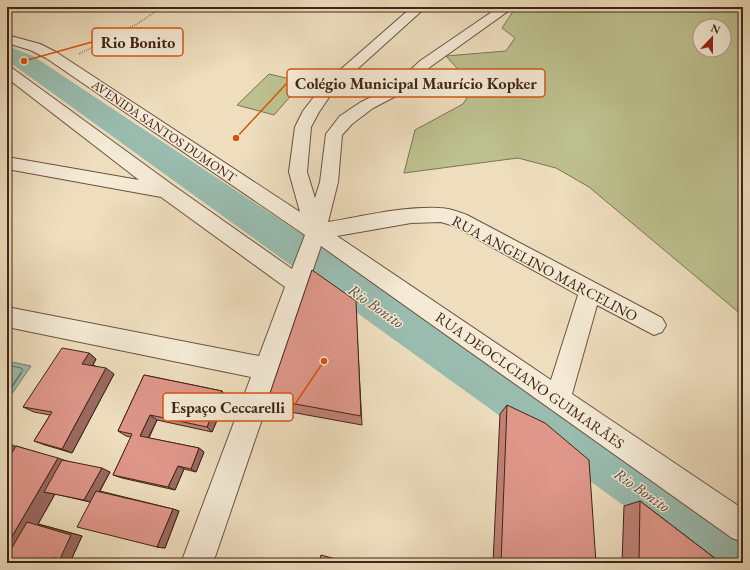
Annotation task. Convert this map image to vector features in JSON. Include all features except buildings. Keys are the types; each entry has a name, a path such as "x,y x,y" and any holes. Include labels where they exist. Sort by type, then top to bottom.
{"street":[{"path":"316,232 298,172 303,127 311,111 329,87 420,7"},
{"path":"197,563 316,232 329,182 334,134 346,120 367,105 397,90 430,60 508,7"},
{"name":"AVENIDA SANTOS DUMONT","path":"11,44 35,47 63,63 316,232"},
{"path":"7,71 116,154 297,284"},
{"path":"94,177 108,174 117,168 119,161 116,154"},
{"path":"7,162 167,191"},
{"name":"RUA ANGELINO MARCELINO","path":"316,232 411,216 441,215 460,220 654,325"},
{"name":"RUA DEOCLCIANO GUIMARÃES","path":"316,232 743,527"},
{"path":"558,399 590,290"},
{"path":"7,317 267,370"}],"path":[{"path":"63,63 137,24 162,7"}],"green space":[{"path":"516,7 743,7 743,316 589,187 556,168 518,158 404,173 415,130 463,104 474,87 446,56 506,51 515,38 502,28"},
{"path":"269,74 303,82 274,115 237,105"}],"water":[{"path":"7,361 31,366 7,401"}],"waterway":[{"name":"Rio Bonito","path":"7,53 24,61 666,505 743,561"}],"place":[{"name":"Rio Bonito","path":"24,61"},
{"name":"Colégio Municipal Maurício Kopker","path":"236,138"},
{"name":"Espaço Ceccarelli","path":"324,361"}]}
